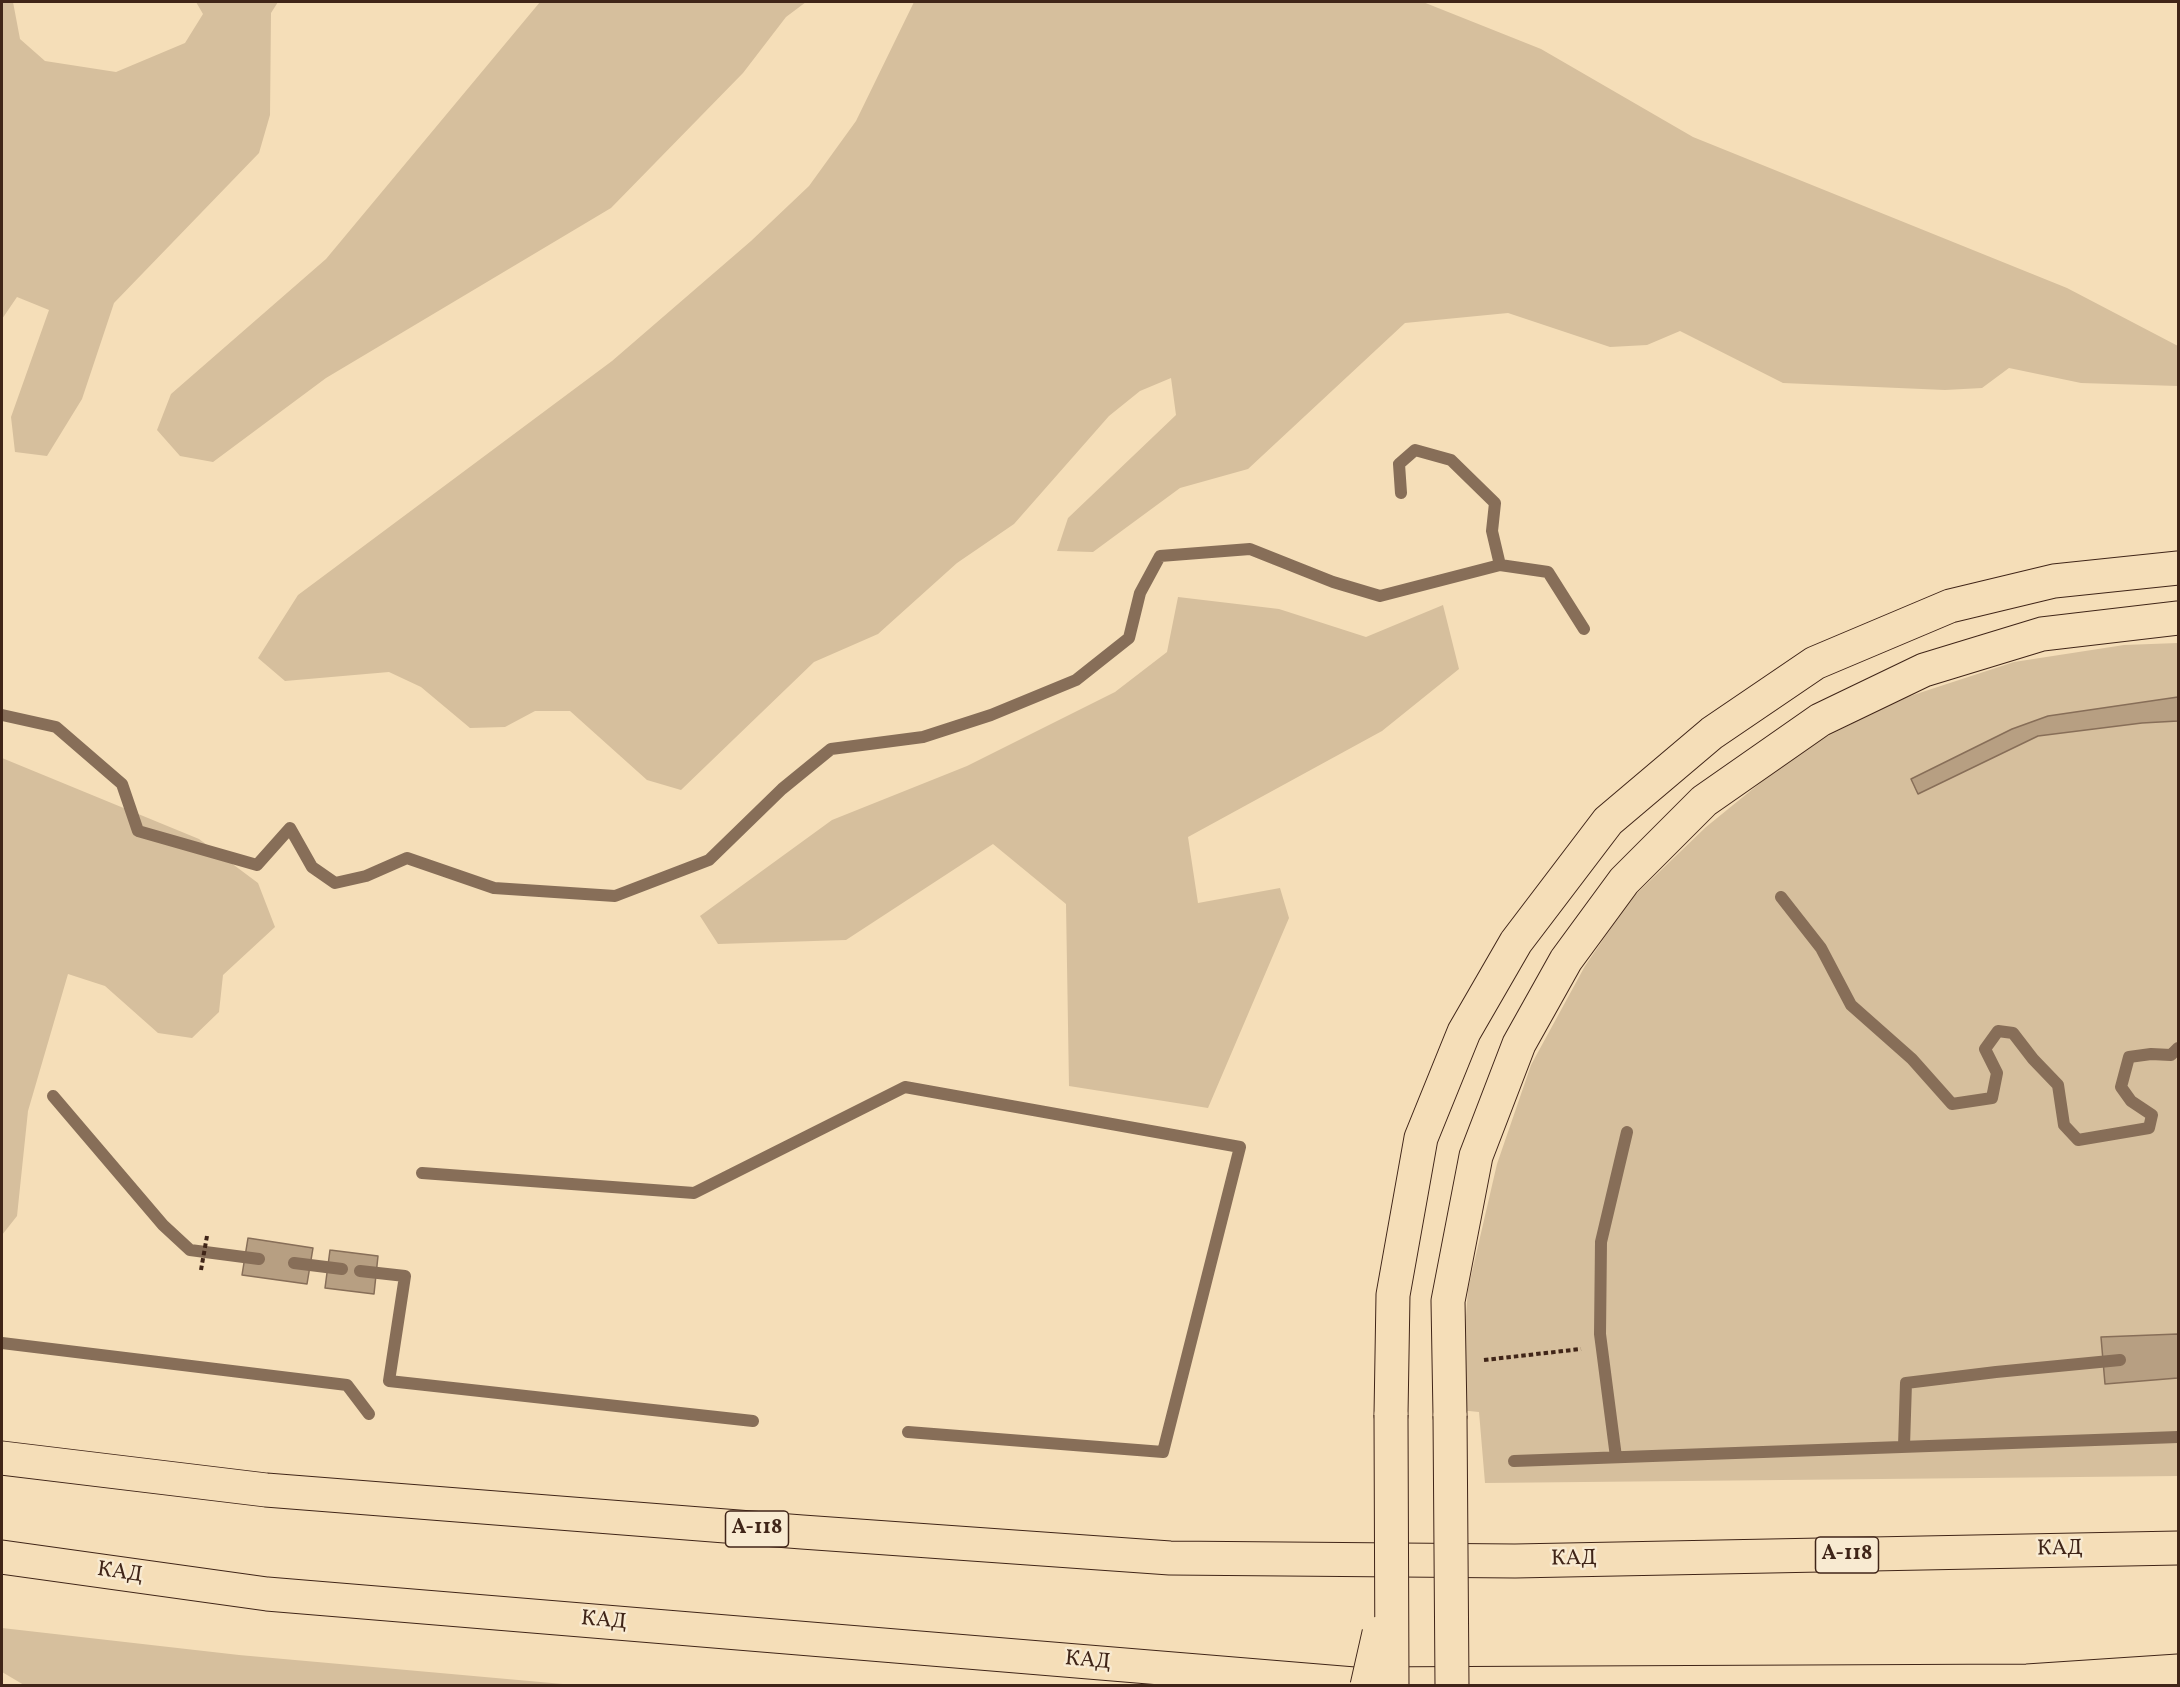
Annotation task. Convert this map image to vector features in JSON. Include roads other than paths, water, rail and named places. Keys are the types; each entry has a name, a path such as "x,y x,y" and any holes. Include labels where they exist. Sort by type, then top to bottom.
{"main road":[{"path":"1392,1686 1393,1295 1421,1138 1464,1032 1516,942 1608,821 1712,733 1815,663 1950,606 2054,581 2178,568"},
{"path":"1452,1686 1448,1301 1476,1156 1519,1044 1566,960 1624,881 1704,801 1820,720 1924,670 2042,634 2178,618"},
{"name":"КАД","path":"2,1458 266,1490 1170,1558 1515,1561 2178,1548"},
{"name":"КАД","path":"2,1557 267,1594 1353,1685 2027,1681 2178,1671"},
{"path":"1353,1685 1392,1575"}],"waterway":[{"path":"1401,493 1399,464 1415,450 1451,460 1495,503 1492,531 1500,565"},
{"path":"2,715 56,727 122,784 138,831 257,865 290,828 312,867 335,883 366,876 407,858 494,888 615,896 709,860 782,789 831,749 923,737 991,715 1076,680 1129,638 1140,593 1160,556 1250,549 1333,582 1380,596 1500,565 1548,572 1584,629"},
{"path":"1781,897 1821,948 1851,1005 1912,1059 1952,1104 1992,1098 1997,1073 1985,1049 1998,1031 2013,1033 2033,1059 2058,1085 2064,1125 2078,1140 2149,1128 2152,1115 2131,1101 2121,1087 2129,1057 2151,1054 2171,1055 2178,1048"},
{"path":"422,1173 694,1193 905,1087 1240,1147 1163,1452 908,1432"},
{"path":"53,1096 163,1225 190,1250 259,1259"},
{"path":"1616,1457 1600,1334 1601,1242 1627,1132"},
{"path":"294,1263 342,1269"},
{"path":"360,1271 405,1276 389,1381 753,1421"},
{"path":"2,1343 347,1385 369,1414"},
{"path":"1904,1446 1906,1383 2120,1360"},
{"path":"1514,1461 2178,1437"}]}
